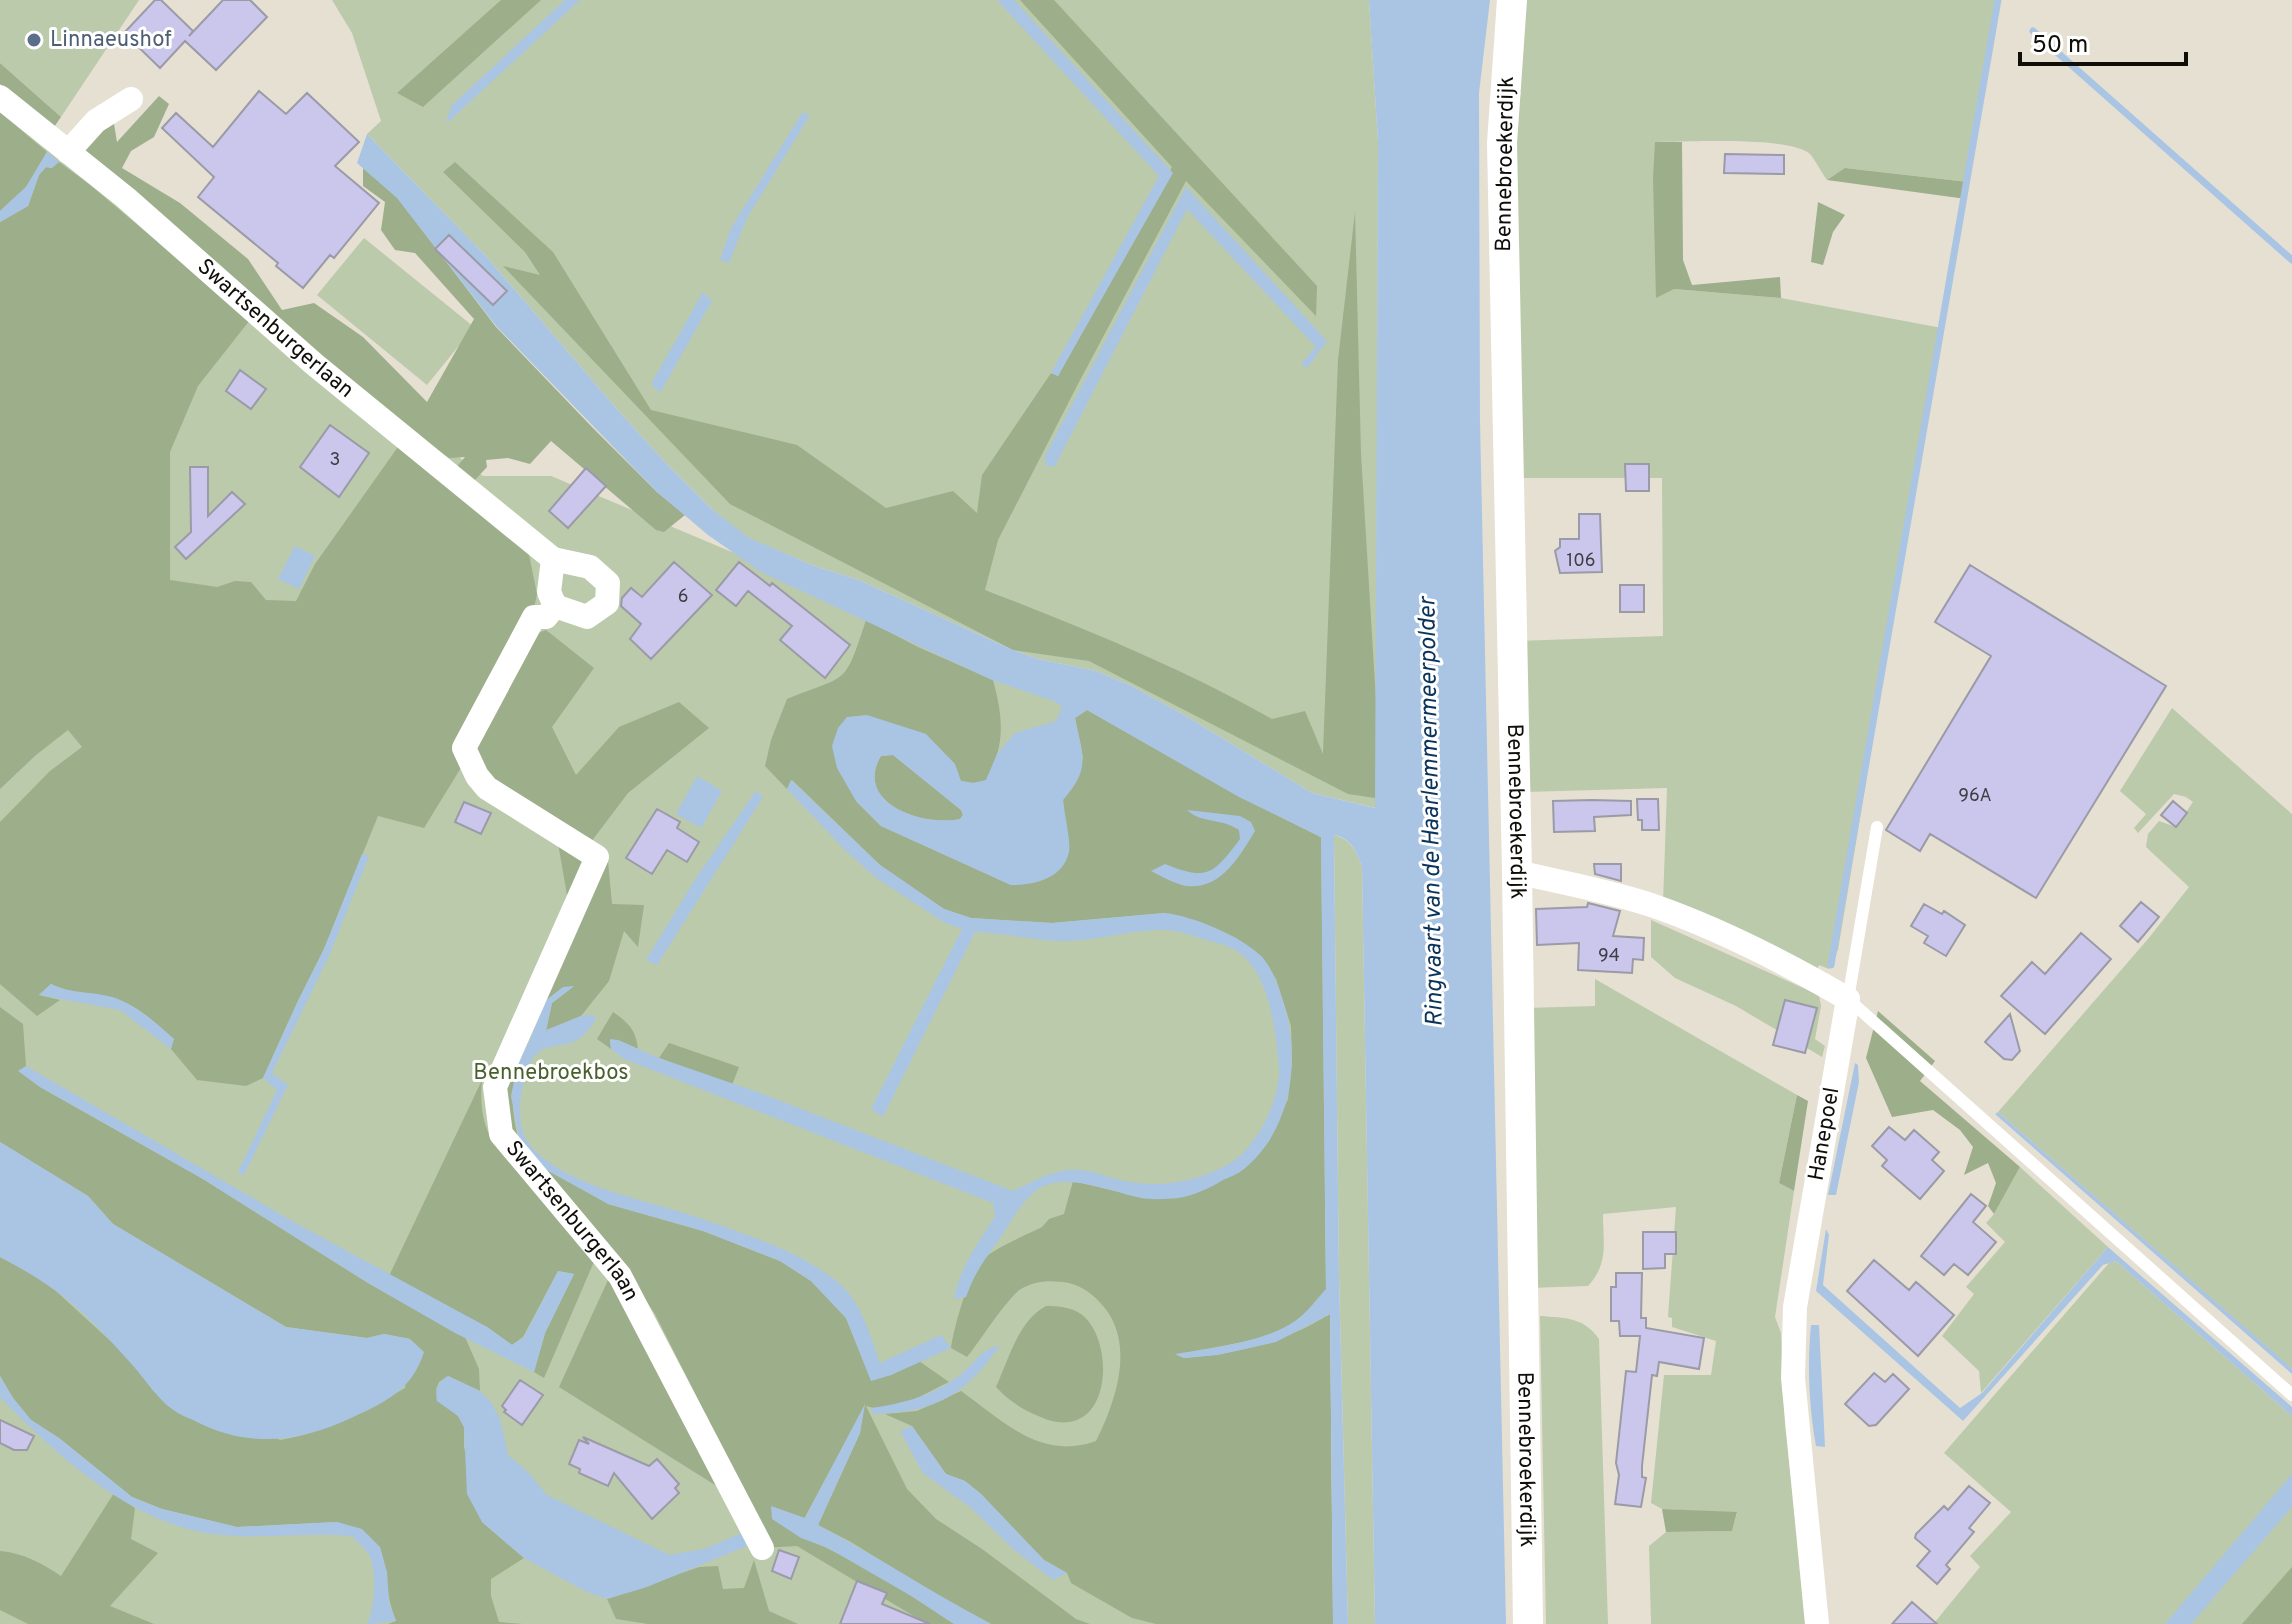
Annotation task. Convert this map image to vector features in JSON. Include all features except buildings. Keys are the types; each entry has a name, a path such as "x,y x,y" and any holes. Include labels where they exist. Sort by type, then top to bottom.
{"street":[{"name":"Bennebroekerdijk","path":"1512,0 1502,143 1528,1624"},
{"name":"Swartsenburgerlaan","path":"0,97 126,198 314,364 553,559 590,567 608,583 607,603 587,617 555,606 546,617 534,617 464,748 477,776 487,788 597,857 495,1087 501,1134 620,1276 762,1548"},
{"path":"68,152 96,121 131,99"},
{"path":"553,559 549,592 555,606"},
{"path":"1517,872 1653,906 1817,980 1848,999"},
{"name":"Hanepoel","path":"1817,1624 1793,1378 1795,1307 1848,999"}],"lane":[{"path":"1877,827 1848,999 2292,1395"}],"green space":[{"path":"0,0 139,0 61,117 0,63"},
{"path":"332,0 1369,0 1378,142 1376,808 1312,793 1130,685 1096,671 1038,659 1013,650 859,580 749,539 712,509 665,462 485,255 367,134 381,121 352,33"},
{"path":"501,0 541,0 423,107 397,93"},
{"path":"1020,0 1054,0 1317,286 1316,316 1186,181 998,540 985,590 1167,665 1272,719 1305,711 1323,754 1338,360 1355,212 1361,454 1382,799 1348,794 1089,661 1013,650 730,504 503,266 540,275 525,252 443,172 455,162 553,252 651,410 797,445 886,508 953,491 977,513 982,475 1051,373 1058,376 1172,167"},
{"path":"1518,0 2000,0 1968,182 1846,168 1827,180 1810,154 1799,148 1761,142 1656,142 1674,289 1781,298 1942,328 1838,950 1829,969 1819,965 1816,971 1663,903 1667,788 1522,792 1518,641 1663,636 1662,478 1515,478 1509,126"},
{"path":"0,63 61,117 52,130 0,84"},
{"name":"Bennebroekbos","path":"0,92 483,476 551,476 846,600 1132,727 1323,847 1326,1290 1333,1624 0,1624"},
{"path":"159,96 169,104 154,137 131,151 122,168 180,203 248,259 282,310 314,303 363,337 427,402 474,319 415,253 395,250 381,230 385,202 363,186 363,168 397,197 496,327 657,492 685,515 664,532 656,530 551,441 530,464 508,458 486,460 487,467 474,481 455,469 465,457 449,458 404,427 79,155 90,145 112,112 117,142"},
{"path":"0,112 47,152 26,187 0,211"},
{"path":"1655,142 1682,142 1683,260 1692,285 1780,277 1781,298 1674,289 1656,298"},
{"path":"59,162 250,320 198,386 170,452 170,580 217,587 235,581 251,582 266,600 296,601 315,564 405,437 528,550 537,594 528,637 546,630 594,668 552,727 576,775 619,727 679,702 709,728 628,793 591,842 607,850 612,904 644,905 638,947 624,931 609,981 581,1016 546,1031 552,1003 574,986 545,1001 523,1054 514,1086 513,1103 520,1144 608,1204 703,1231 780,1261 811,1281 846,1318 871,1380 891,1375 919,1361 949,1382 897,1406 866,1406 907,1489 936,1519 1076,1619 1090,1624 991,1624 818,1525 860,1433 864,1407 804,1519 802,1537 861,1566 954,1624 927,1624 797,1546 762,1548 708,1419 655,1314 632,1280 513,1141 502,1101 555,924 567,895 555,826 467,758 424,828 378,816 324,949 263,1078 246,1086 197,1080 171,1049 173,1039 126,1003 51,984 39,995 60,1000 37,1016 0,984 0,822 50,771 82,747 68,730 0,789 0,222 28,206 39,175 46,167 52,168"},
{"path":"1845,168 1968,182 1966,199 1827,180"},
{"path":"1818,202 1845,215 1833,232 1823,265 1811,262"},
{"path":"364,238 474,327 427,385 317,295"},
{"path":"866,620 993,680 1001,731 997,755 986,781 973,783 961,781 925,734 896,725 856,801 881,826 1011,885 1065,820 1063,800 1083,758 1075,718 1087,710 1239,796 1321,837 1326,1290 1300,1318 1283,1329 1254,1339 1177,1355 1184,1358 1243,1350 1295,1332 1330,1314 1333,1624 1156,1624 1132,1618 1071,1583 1067,1573 1044,1560 981,1494 965,1481 946,1474 912,1426 885,1414 917,1411 961,1391 1008,1425 1040,1442 1076,1446 1096,1441 1110,1409 1119,1373 1119,1338 1104,1307 1088,1292 1074,1285 1050,1281 1032,1284 1008,1301 967,1357 951,1348 962,1302 977,1268 993,1252 1042,1227 1049,1219 1064,1214 1073,1181 1144,1198 1244,1169 1269,1141 1288,1099 1292,1063 1291,1026 1276,979 1262,957 1236,938 1164,913 1052,923 971,918 944,909 880,865 792,780 787,789 765,766 771,740 787,699 842,675 853,657"},
{"path":"2172,708 2292,814 2292,1369 1998,1112 2189,887 2146,847 2148,834 2159,821 2176,827 2193,802 2174,794 2138,833 2134,828 2146,814 2120,791"},
{"path":"893,755 961,810 963,815 960,819 945,821 911,815 884,799 876,787 875,773 881,756"},
{"path":"1334,835 1352,847 1362,867 1375,1624 1348,1624 1339,1277"},
{"path":"1651,920 1819,995 1821,1006 1815,1039 1825,1046 1822,1057 1736,1006 1675,978 1651,957"},
{"path":"1595,979 1797,1095 1779,1183 1794,1191 1775,1317 1781,1333 1785,1425 1807,1624 1651,1624 1649,1546 1666,1532 1732,1531 1737,1513 1662,1509 1651,1503 1664,1375 1711,1375 1716,1341 1672,1327 1672,1318 1668,1317 1676,1207 1603,1214 1602,1261 1588,1286 1529,1288 1526,1008 1595,1006"},
{"path":"0,1007 23,1024 26,1066 19,1071 40,1087 203,1179 368,1283 465,1337 479,1369 480,1391 448,1376 439,1382 436,1390 464,1427 464,1447 482,1522 524,1558 491,1579 491,1596 499,1622 523,1624 388,1624 396,1621 380,1547 337,1522 237,1527 162,1509 132,1497 59,1438 31,1420 0,1376 0,1257 44,1280 116,1346 280,1440 329,1426 405,1388 410,1339 384,1334 367,1338 286,1327 113,1224 88,1196 0,1142"},
{"path":"1878,1011 1935,1061 1920,1081 2020,1167 1994,1214 1988,1206 1996,1183 1988,1163 1964,1175 1973,1147 1960,1130 1933,1110 1892,1117 1866,1058"},
{"path":"613,1012 630,1027 638,1049 618,1040 610,1040 611,1049 597,1039"},
{"path":"669,1043 739,1067 732,1085 659,1058"},
{"path":"482,1080 484,1118 496,1146 596,1257 544,1378 534,1372 545,1333 574,1274 558,1271 523,1337 512,1345 487,1327 389,1276"},
{"path":"1797,1095 1808,1101 1794,1191 1779,1183"},
{"path":"2020,1167 2108,1247 1981,1393 1979,1371 1942,1336 1974,1294 1966,1287 2005,1242 1986,1223"},
{"path":"2116,1261 2292,1416 2292,1624 1937,1624 1935,1622 1980,1567 1970,1556 2011,1512 1944,1453 2109,1263"},
{"path":"608,1280 613,1281 723,1490 559,1387"},
{"path":"1046,1306 1064,1307 1081,1314 1093,1328 1100,1346 1103,1368 1101,1388 1093,1406 1080,1419 1061,1422 1036,1415 1014,1403 996,1387 1021,1331"},
{"path":"1540,1316 1566,1318 1580,1323 1599,1339 1608,1624 1546,1624"},
{"path":"114,1493 135,1508 131,1539 158,1553 110,1606 154,1624 28,1624 0,1610 0,1551 32,1559 61,1576"},
{"path":"1662,1509 1737,1512 1732,1531 1666,1532"},
{"path":"754,1560 769,1611 798,1624 648,1624 616,1619 607,1599 699,1567 718,1566 723,1589 744,1588"},
{"path":"2292,1567 2292,1622 2242,1624"}],"water":[{"path":"565,0 580,0 446,124 451,106"},
{"path":"997,0 1014,0 1173,173 1058,376 1051,373 1159,176"},
{"name":"Ringvaart van de Haarlemmermeerpolder","path":"1369,0 1490,0 1479,93 1480,421 1506,1624 1375,1624 1362,867 1352,846 1334,835 1339,1277 1348,1624 1333,1624 1330,1314 1276,1342 1218,1355 1184,1358 1175,1354 1237,1343 1283,1328 1304,1314 1326,1289 1321,837 1239,797 1087,710 1075,718 1082,753 1081,770 1063,800 1069,852 1061,869 1046,879 1011,885 881,826 856,801 837,768 832,746 838,728 847,717 867,715 926,734 955,764 961,781 973,783 986,780 997,754 1015,733 1056,721 1062,707 1054,701 992,680 761,572 708,535 657,492 496,326 397,198 357,163 367,134 485,255 665,462 712,509 749,538 812,565 859,580 1013,650 1038,659 1096,671 1130,685 1312,793 1375,808 1378,142","holes":["893,755 961,810 963,815 960,819 945,821 911,815 896,808 884,799 876,787 875,773 881,756"]},
{"path":"802,113 810,115 747,218 729,263 720,260 731,228"},
{"path":"47,152 59,162 51,168 46,167 39,175 28,206 0,222 0,211 26,187"},
{"path":"1186,187 1327,341 1307,368 1301,364 1316,347 1187,209 1055,466 1046,466 1045,456"},
{"path":"703,292 712,301 660,393 651,384"},
{"path":"295,546 315,556 299,589 278,579"},
{"path":"697,776 722,791 701,828 676,814"},
{"path":"791,780 880,865 944,909 971,918 1052,923 1164,913 1216,928 1253,949 1266,962 1277,984 1289,1023 1291,1045 1289,1091 1283,1113 1260,1153 1237,1174 1178,1198 1141,1198 1073,1182 1046,1185 1035,1191 1020,1207 980,1267 966,1297 954,1299 965,1266 995,1216 993,1203 624,1059 611,1049 610,1039 618,1040 1013,1191 1048,1175 1069,1170 1088,1171 1145,1184 1173,1183 1200,1177 1238,1158 1257,1136 1271,1108 1279,1080 1276,1038 1264,988 1248,961 1237,951 1167,930 1071,941 975,932 883,1117 871,1109 962,929 945,923 875,877 787,789"},
{"path":"756,791 763,797 657,965 646,960 696,878"},
{"path":"1187,810 1240,816 1251,822 1255,831 1228,870 1209,883 1198,886 1182,885 1151,871 1165,864 1191,872 1208,871 1223,860 1240,839 1239,830"},
{"path":"362,854 369,856 329,956 272,1073 288,1085 244,1175 238,1172 277,1090 263,1078 324,949"},
{"path":"51,984 112,997 130,1005 174,1039 171,1049 120,1010 39,995"},
{"path":"574,986 552,1003 546,1030 581,1016 594,1015 596,1019 579,1039 536,1054 528,1067 522,1089 520,1112 523,1133 541,1156 581,1180 752,1236 807,1261 839,1283 854,1300 880,1363 941,1335 951,1348 871,1381 846,1318 811,1281 780,1261 703,1231 608,1204 541,1167 520,1144 511,1096 518,1062 545,1001 563,987"},
{"path":"1855,1063 1858,1065 1859,1082 1836,1195 1828,1195"},
{"path":"26,1066 292,1221 487,1327 512,1345 524,1337 558,1271 574,1274 545,1333 534,1372 455,1333 368,1283 203,1179 40,1087 18,1071"},
{"path":"1998,1112 2287,1364 2292,1374 1995,1114"},
{"path":"0,1142 88,1196 113,1224 286,1327 367,1338 384,1334 410,1339 424,1352 419,1365 405,1385 386,1400 332,1426 294,1437 256,1439 237,1436 178,1413 162,1400 111,1341 75,1306 0,1257"},
{"path":"1826,1229 1829,1235 1823,1285 1960,1408 1982,1393 2108,1247 2292,1407 2292,1416 2116,1261 2103,1265 1963,1421 1816,1291"},
{"path":"1811,1325 1819,1325 1825,1447 1816,1446 1812,1416 1809,1371"},
{"path":"1000,1345 974,1377 947,1398 914,1410 873,1414 871,1408 906,1401 940,1388 960,1375 982,1354"},
{"path":"0,1376 31,1420 59,1438 132,1497 162,1509 237,1527 337,1522 362,1529 380,1547 387,1572 389,1602 396,1621 367,1624 373,1600 372,1561 352,1536 212,1534 152,1516 96,1483 45,1441 0,1397"},
{"path":"448,1376 480,1391 491,1402 500,1419 508,1455 528,1472 547,1495 669,1555 704,1549 742,1533 747,1546 647,1587 607,1599 587,1592 524,1558 482,1522 467,1494 464,1427 458,1416 437,1401 438,1386"},
{"path":"865,1404 860,1433 818,1525 991,1624 954,1624 913,1597 828,1548 801,1538 772,1519 771,1506 805,1518"},
{"path":"912,1426 946,1474 965,1481 981,1494 1044,1560 1067,1573 1053,1580 1013,1549 971,1508 923,1473 900,1431"},
{"path":"2292,1474 2292,1507 2191,1624 2165,1624"}],"waterway":[{"path":"1831,965 1998,0"},
{"path":"2033,31 2292,260"}],"place":[{"name":"Linnaeushof","path":"34,40"}]}
